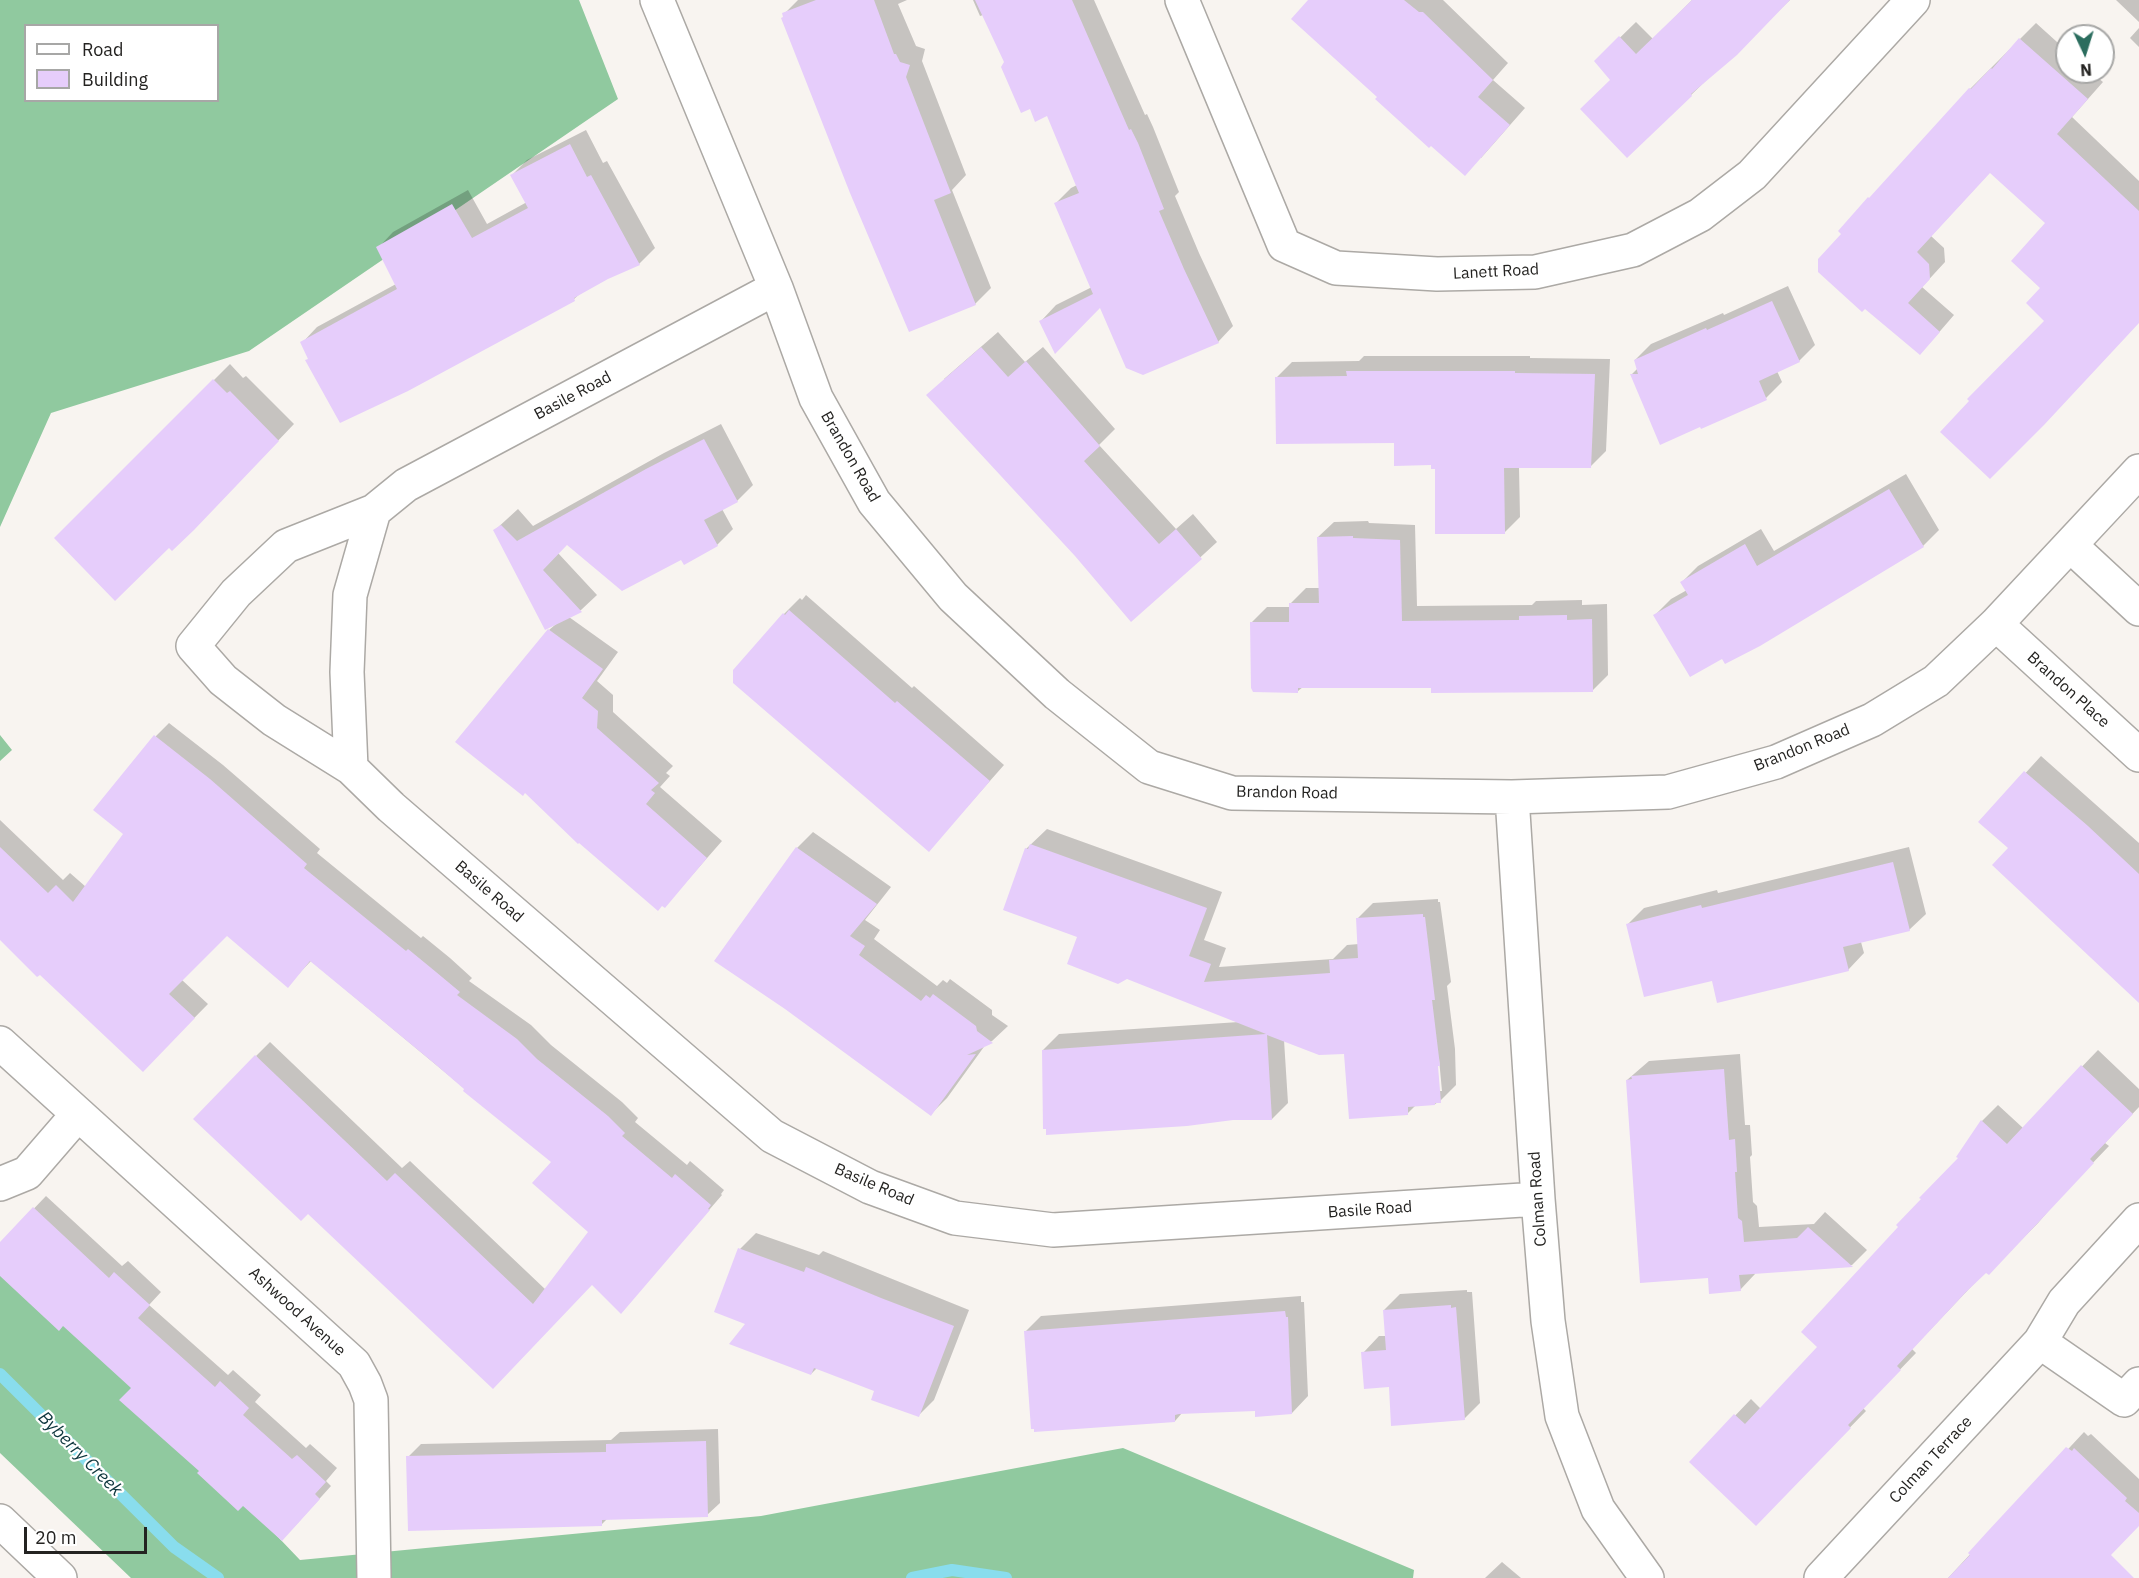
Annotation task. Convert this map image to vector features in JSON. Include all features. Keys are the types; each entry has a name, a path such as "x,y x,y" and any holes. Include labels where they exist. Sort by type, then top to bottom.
{"street":[{"name":"Brandon Road","path":"657,0 776,288 816,398 874,502 953,597 1057,694 1149,767 1232,793 1512,797 1668,792 1776,762 1872,720 1936,681 1996,624 2139,471"},
{"name":"Lanett Road","path":"1182,0 1284,245 1336,268 1437,274 1535,272 1633,250 1700,215 1752,176 1913,0"},
{"name":"Basile Road","path":"776,288 406,484 374,511 286,546 236,593 192,646 223,680 274,720 351,768 391,807 772,1136 870,1187 955,1218 1053,1230 1538,1199"},
{"path":"351,768 348,672 350,595 374,511"},
{"path":"2070,545 2139,609"},
{"name":"Brandon Place","path":"1996,624 2139,755"},
{"name":"Colman Road","path":"1512,797 1538,1199 1548,1321 1562,1416 1598,1509 1647,1578"},
{"name":"Ashwood Avenue","path":"0,1042 354,1364 365,1383 371,1400 374,1578"},
{"path":"0,1184 27,1173 78,1114"},
{"name":"Colman Terrace","path":"1821,1578 2040,1342 2064,1302 2139,1220"},
{"path":"2040,1342 2124,1400 2139,1384"},
{"path":"0,1521 60,1578"}],"green space":[{"path":"0,0 579,0 618,99 249,351 51,413 0,527"},
{"path":"0,735 12,750 0,761"},
{"path":"0,1246 300,1560 761,1516 1123,1448 1414,1570 1413,1578 131,1578 0,1453"}],"building":[{"path":"816,0 874,0 894,54 900,62 910,65 906,77 951,193 934,200 976,305 909,332 850,193 781,18 782,13"},
{"path":"975,0 1072,0 1129,130 1131,129 1138,143 1164,209 1159,211 1219,343 1143,375 1126,368 1100,308 1055,354 1039,321 1093,294 1054,203 1079,193 1047,116 1035,122 1030,109 1021,113 1001,67 1004,62"},
{"path":"1308,0 1404,0 1419,12 1423,12 1493,80 1478,97 1510,125 1465,176 1431,146 1429,148 1291,19"},
{"path":"1692,0 1790,0 1737,55 1691,94 1692,96 1627,158 1580,109 1610,80 1594,61 1619,36 1636,54"},
{"path":"2019,38 2055,70 2055,84 2071,84 2088,99 2057,134 2139,211 2139,323 1990,479 1940,432 1969,401 1967,399 2044,321 2026,303 2040,288 2011,261 2045,223 1990,173 1917,252 1929,264 1930,279 1908,303 1940,332 1920,355 1865,309 1862,312 1818,272 1818,259 1841,234 1838,231 1868,197 1969,88 1971,89"},
{"path":"570,144 587,177 591,175 640,265 608,279 574,298 575,301 408,391 340,423 305,360 308,359 300,342 397,289 376,247 452,204 472,238 528,208 510,175"},
{"path":"1772,301 1800,362 1759,381 1767,400 1660,445 1630,374 1638,374 1634,360"},
{"path":"981,347 1008,377 1026,361 1100,446 1084,461 1159,544 1176,529 1202,559 1131,622 1075,556 926,395"},
{"path":"1346,371 1515,371 1515,373 1595,374 1591,468 1504,468 1505,534 1435,534 1435,469 1431,469 1431,465 1394,466 1394,443 1276,444 1275,377 1347,376"},
{"path":"213,379 227,393 230,391 279,441 194,530 172,551 169,548 115,601 54,538"},
{"path":"704,439 738,502 704,520 718,546 684,565 681,560 622,591 567,545 543,570 582,612 545,630 493,530 501,525 517,541"},
{"path":"1889,489 1924,547 1760,646 1725,664 1722,659 1690,677 1653,615 1688,595 1680,582 1745,544 1757,566"},
{"path":"1353,536 1353,538 1400,540 1402,621 1519,620 1519,616 1567,615 1567,620 1592,619 1593,692 1431,693 1431,688 1298,688 1298,693 1253,692 1251,688 1250,622 1289,622 1289,603 1319,603 1317,537"},
{"path":"789,610 895,703 897,701 990,781 929,852 733,683 733,670 783,613 785,615"},
{"path":"548,629 603,669 582,698 598,711 597,728 659,783 651,790 655,793 646,804 707,858 665,908 662,906 658,911 578,844 525,793 523,796 455,742"},
{"path":"154,735 210,779 307,864 304,868 406,951 408,949 436,972 460,992 457,995 517,1039 537,1059 608,1116 625,1133 622,1136 672,1178 675,1174 711,1205 708,1209 710,1210 621,1314 592,1285 493,1389 308,1214 301,1221 193,1119 255,1055 387,1181 395,1173 533,1304 588,1232 532,1183 551,1162 463,1091 464,1089 435,1064 310,961 288,988 227,936 169,994 195,1018 143,1072 40,975 37,977 0,940 0,847 48,893 56,885 73,902 123,834 93,810"},
{"path":"2024,771 2139,874 2139,1003 1992,865 2008,848 1978,822"},
{"path":"1030,844 1207,908 1189,956 1211,964 1204,982 1330,973 1329,960 1358,958 1356,918 1423,914 1435,1000 1432,1000 1440,1066 1438,1066 1441,1103 1408,1107 1408,1115 1349,1119 1344,1054 1319,1055 1267,1035 1272,1120 1233,1120 1187,1126 1046,1135 1046,1129 1043,1129 1042,1050 1266,1034 1127,979 1118,984 1067,964 1077,937 1003,910 1025,848 1028,849"},
{"path":"796,847 877,904 850,936 865,946 859,955 921,1001 926,995 930,998 933,994 976,1026 977,1031 993,1043 967,1055 976,1054 931,1116 785,1009 714,961"},
{"path":"1893,862 1910,931 1843,947 1849,971 1717,1003 1712,981 1644,997 1626,924"},
{"path":"2081,1065 2133,1114 2090,1159 2094,1163 1989,1275 1986,1273 1966,1292 1897,1366 1901,1370 1848,1425 1851,1428 1756,1526 1689,1462 1734,1414 1745,1424 1817,1347 1801,1332 1898,1227 1896,1225 1921,1199 1919,1198 1958,1158 1956,1157 1981,1120 2007,1144"},
{"path":"1724,1069 1729,1140 1735,1139 1738,1218 1742,1221 1744,1242 1797,1238 1808,1227 1853,1267 1739,1275 1741,1291 1709,1294 1708,1278 1640,1283 1626,1080 1632,1079 1631,1076"},
{"path":"33,1207 109,1278 114,1272 150,1305 138,1318 215,1387 220,1381 249,1408 243,1415 292,1459 297,1455 326,1482 315,1494 320,1499 282,1541 243,1506 238,1511 197,1473 199,1471 119,1400 131,1388 63,1326 59,1331 0,1276 0,1242"},
{"path":"738,1248 804,1272 806,1267 954,1326 919,1417 871,1400 874,1391 814,1368 811,1375 729,1344 745,1324 714,1312"},
{"path":"1451,1305 1451,1308 1456,1307 1465,1420 1391,1426 1389,1387 1364,1389 1361,1352 1386,1350 1383,1310"},
{"path":"1285,1311 1288,1317 1292,1414 1255,1417 1255,1411 1179,1414 1175,1415 1175,1422 1034,1432 1034,1429 1031,1429 1024,1331"},
{"path":"706,1441 708,1517 602,1520 602,1526 408,1531 406,1456 606,1452 606,1444"},
{"path":"2066,1447 2072,1451 2074,1448 2127,1498 2125,1501 2139,1513 2139,1526 2111,1555 2134,1578 1948,1578 1970,1555 1968,1553"}],"waterway":[{"name":"Byberry Creek","path":"0,1374 174,1547 218,1578"},
{"name":"Byberry Creek","path":"912,1578 952,1570 1006,1578"}]}
